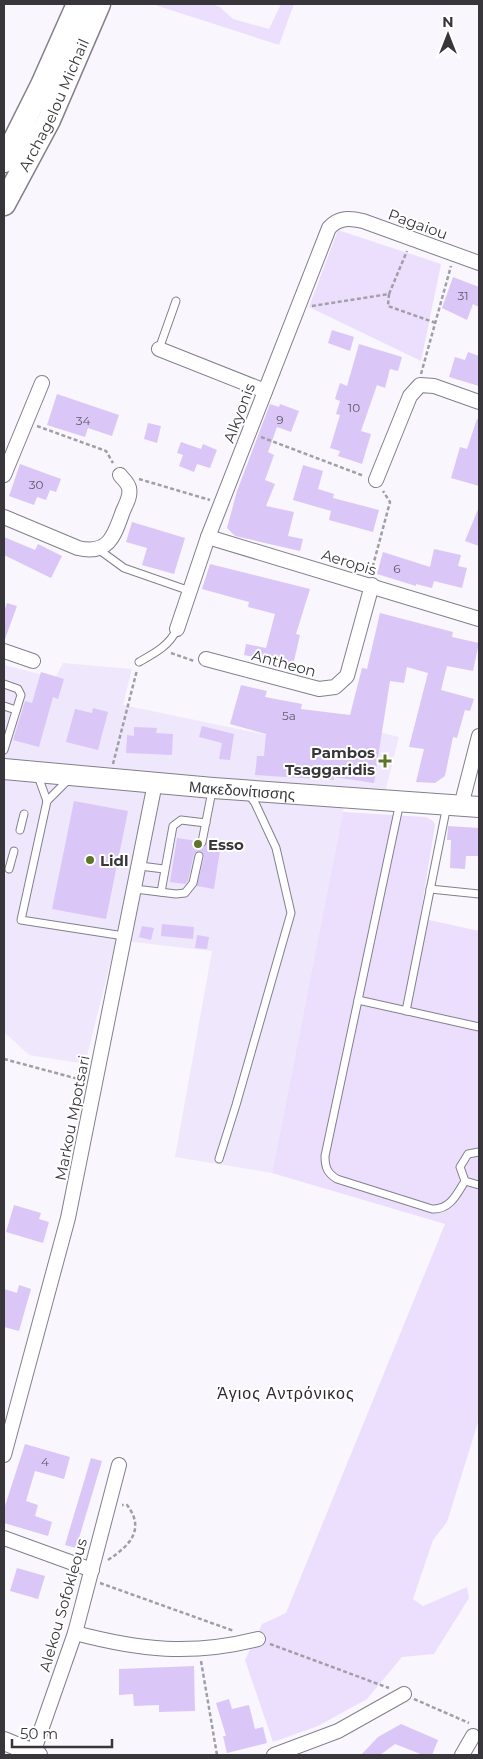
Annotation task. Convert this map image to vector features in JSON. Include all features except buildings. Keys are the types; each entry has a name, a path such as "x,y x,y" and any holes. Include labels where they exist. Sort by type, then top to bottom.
{"main road":[{"name":"Archagelou Michail","path":"4,204 49,120 99,4"},
{"name":"Archagelou Michail","path":"4,161 42,85 71,10"},
{"name":"Μακεδονίτισσης","path":"4,770 108,780 462,806"}],"street":[{"name":"Pagaiou","path":"344,219 363,221 479,263"},
{"name":"Alkyonis","path":"177,628 208,537 329,228 335,222 344,219"},
{"path":"159,349 265,391"},
{"path":"4,474 42,382"},
{"path":"376,480 410,396 420,385 434,386 479,402"},
{"path":"4,516 78,548 98,549 114,537 129,495 129,486 120,475"},
{"name":"Aeropis","path":"208,537 479,619"},
{"name":"Antheon","path":"206,659 319,689 335,687 347,676 370,585"},
{"path":"4,651 33,660"},
{"path":"462,806 479,736"},
{"name":"Markou Mpotsari","path":"4,1455 68,1218 156,783"},
{"name":"Alekou Sofokleous","path":"36,1754 75,1632 120,1465"},
{"path":"4,1538 92,1570"},
{"path":"75,1632 123,1645 176,1650 233,1645 258,1639"},
{"path":"274,1755 338,1732 404,1694"},
{"path":"462,1755 474,1731"},
{"path":"4,1741 36,1754"}],"lane":[{"path":"159,349 176,301"},
{"path":"98,549 124,568 190,591"},
{"path":"139,662 166,646 177,628"},
{"path":"4,684 21,691 4,750"},
{"path":"4,706 16,710"},
{"path":"37,773 48,801"},
{"path":"72,777 48,801 21,920 124,936"},
{"path":"202,842 213,788"},
{"path":"219,1159 291,913 276,848 255,803 245,790"},
{"path":"400,802 325,1156 328,1172 337,1179 432,1210 441,1209 449,1205 466,1181"},
{"path":"406,1011 430,889 462,806"},
{"path":"20,830 24,814"},
{"path":"161,892 164,869 175,823 181,820 206,823"},
{"path":"10,869 14,851"},
{"path":"135,888 181,894 188,890 194,879 199,856"},
{"path":"140,866 164,869"},
{"path":"430,889 479,894"},
{"path":"358,1000 479,1027"},
{"path":"479,1152 468,1154 461,1162 460,1172 466,1181 479,1185"}],"path":[{"path":"412,239 388,294 388,306 436,323"},
{"path":"420,385 454,254"},
{"path":"296,312 309,307 388,294"},
{"path":"26,422 106,451 120,475 151,482 221,504"},
{"path":"249,433 376,480 390,502 370,585"},
{"path":"166,646 171,654 194,661 206,659"},
{"path":"108,780 139,662"},
{"path":"4,1059 95,1083"},
{"path":"92,1570 129,1545 135,1531 134,1515 127,1505 109,1503"},
{"path":"199,1649 217,1755"},
{"path":"404,1694 474,1731"}],"shaded area":[{"path":"152,4 212,4 220,7 233,19 269,29 281,4 294,4 279,45"},
{"path":"338,230 441,264 421,361 309,307"},
{"path":"63,663 132,669 123,705 349,752 354,726 399,737 386,789 346,787 343,812 272,1173 175,1157 212,951 116,940 85,1064 29,1055 4,1032 4,665 55,678"},
{"path":"343,812 426,817 433,821 435,825 420,918 479,931 479,1419 447,1522 433,1540 413,1599 423,1606 467,1587 469,1598 434,1654 402,1657 367,1699 318,1726 273,1742 245,1660 262,1624 286,1613 445,1224 272,1173"}],"place":[{"name":"Pambos Tsaggaridis","path":"385,761"},
{"name":"Esso","path":"198,844"},
{"name":"Lidl","path":"90,860"}],"district":[{"name":"Άγιος Αντρόνικος","path":"286,1393"}]}
